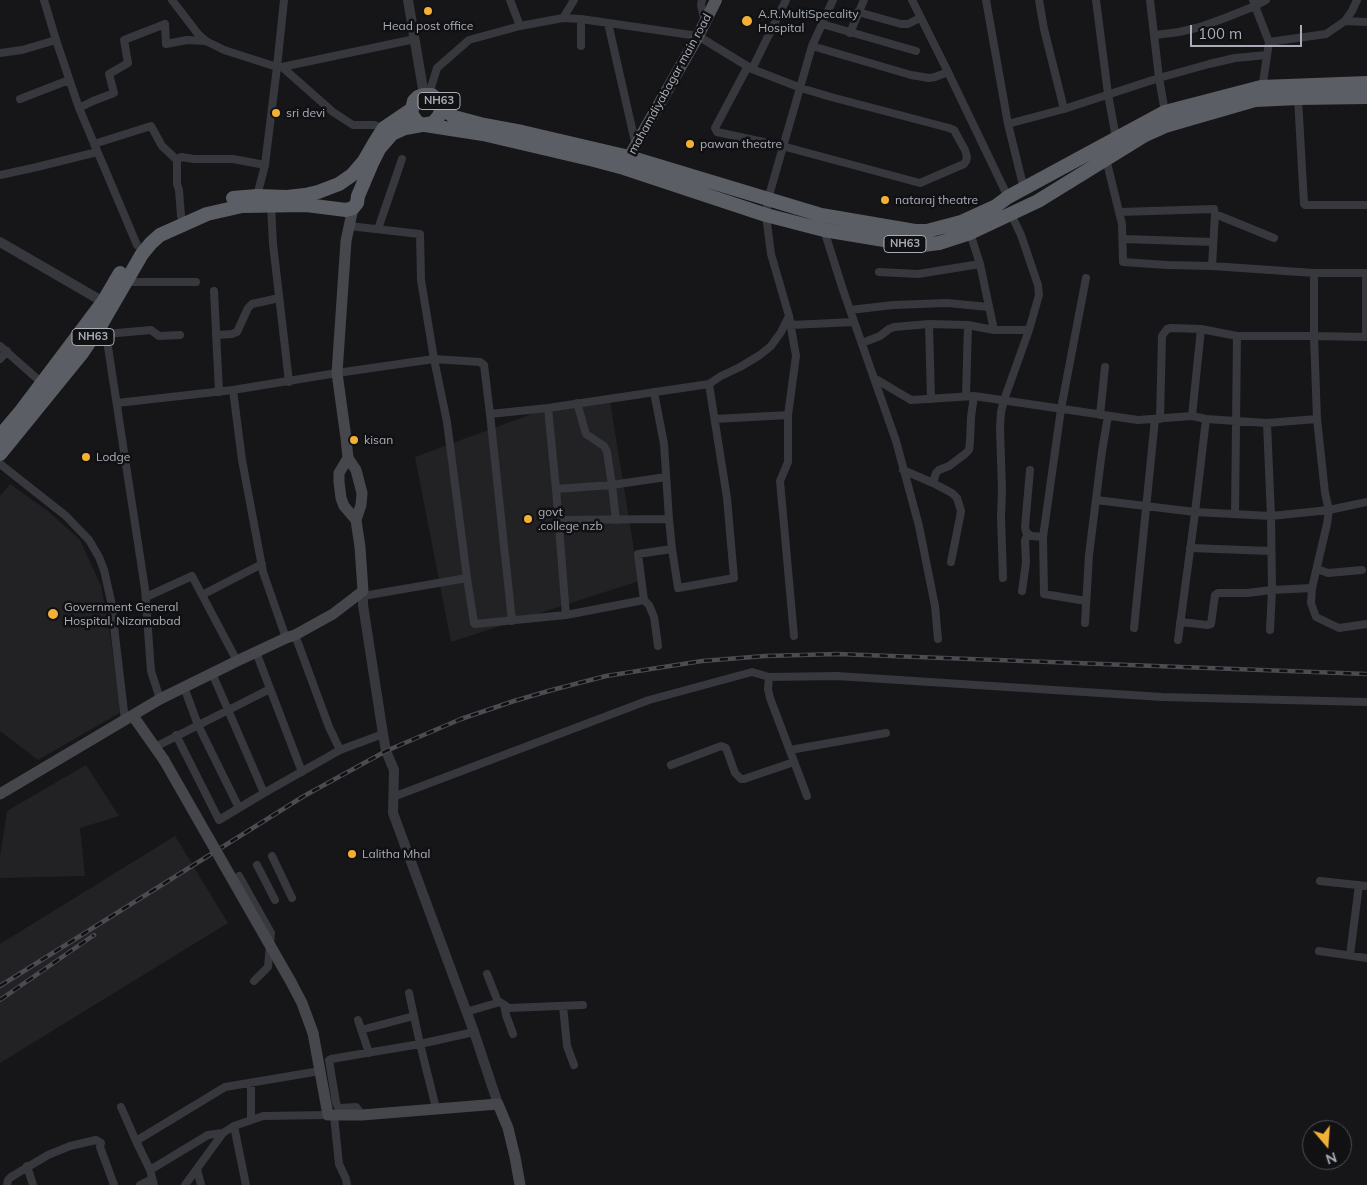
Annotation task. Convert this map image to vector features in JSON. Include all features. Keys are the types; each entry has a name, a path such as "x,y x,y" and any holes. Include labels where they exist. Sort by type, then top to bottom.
{"highway":[{"name":"NH63","path":"1367,83 1262,93 1165,112 1008,197 996,206 961,222 927,231 915,231 822,216 630,157 454,118 442,108 439,101 432,95 418,97 414,100 411,113 416,121 424,125 630,157 766,214 824,230 923,246 970,233 1038,201 1156,130 1243,103 1262,93 1298,98 1367,97"},
{"name":"NH63","path":"388,131 433,123 439,116 442,108"},
{"name":"NH63","path":"0,454 82,353 104,329 104,306 137,245 153,230 180,216 214,203 234,198 305,195 339,184 352,175 364,161 375,142 412,109"},
{"name":"NH63","path":"0,436 125,282 151,243 160,236 200,217 242,206 306,205 346,210 355,202 388,131"},
{"path":"337,208 331,200 331,194 339,184 346,183 352,185 356,190 355,202"}],"main road":[{"name":"mahamdiyabagar main road","path":"630,157 698,36 716,0"},
{"path":"0,794 160,699 334,614 363,594 356,520 361,505 362,493 356,470 348,458 337,373 346,241 355,202"},
{"path":"348,458 339,472 341,498 344,506 356,520"},
{"path":"129,718 164,760 302,1003 313,1033 331,1115 362,1115 498,1104 516,1157 520,1185"}],"street":[{"path":"44,0 79,108 137,245"},
{"path":"172,0 198,34 206,41 224,50 280,67 333,112 353,125 374,125 388,131"},
{"path":"257,196 265,165 280,67 284,0"},
{"path":"408,0 427,95"},
{"path":"510,0 520,26"},
{"path":"563,18 574,0"},
{"path":"702,0 701,5 705,22"},
{"path":"427,95 437,68 469,40 520,26 563,18 580,19 698,36 750,67 801,88 949,128 954,130 965,150 967,157 964,164 920,183 715,130 715,128 750,67 786,0"},
{"path":"794,636 780,482 788,462 788,415 796,356 790,320 771,254 766,214 782,146 801,88 812,46 833,0"},
{"path":"850,32 864,0"},
{"path":"912,0 1008,197"},
{"path":"986,0 1008,124 1024,189"},
{"path":"1039,0 1044,29 1064,109"},
{"path":"1096,0 1108,94 1116,138"},
{"path":"1150,0 1165,112"},
{"path":"1155,36 1200,27 1254,3 1266,0"},
{"path":"1269,42 1326,34 1344,22 1358,0"},
{"path":"1254,3 1269,42 1262,93"},
{"path":"858,12 901,24 908,24 920,18"},
{"path":"580,19 581,46"},
{"path":"1344,22 1367,22"},
{"path":"608,23 630,157"},
{"path":"79,108 114,93 109,74 128,63 124,40 164,24 166,44 187,40 206,41"},
{"path":"822,24 916,52"},
{"path":"280,67 415,39"},
{"path":"0,53 22,50 56,40"},
{"path":"812,46 910,75 928,78 948,72"},
{"path":"1008,124 1064,109 1159,78 1236,58 1266,55"},
{"path":"20,99 69,80"},
{"path":"1298,98 1304,204 1367,206"},
{"path":"94,144 151,126 162,146 176,160 180,216"},
{"path":"0,175 37,168 97,152"},
{"path":"176,160 181,157 233,159 265,165"},
{"path":"378,229 402,159"},
{"path":"1106,159 1120,212 1123,262 1314,273 1366,273 1366,337 1237,336 1201,329 1170,328 1162,336 1157,419 1134,628"},
{"path":"271,205 273,244 289,382"},
{"path":"1120,212 1214,209 1212,266"},
{"path":"1003,578 1001,412 1039,295 1038,285 1021,236 1011,214"},
{"path":"1215,214 1274,238"},
{"path":"349,226 418,233 421,235 421,280 434,360 447,422 474,623 477,625 566,615 644,600"},
{"path":"824,230 896,441 919,526 935,606 938,639"},
{"path":"970,233 980,264 994,330"},
{"path":"1123,239 1213,242"},
{"path":"0,242 104,306"},
{"path":"879,272 918,274 980,264"},
{"path":"1314,273 1317,419 1325,493 1329,510 1312,588 1312,603 1316,617 1339,628 1367,624"},
{"path":"1086,278 1061,409 1043,537 1044,594 1086,601"},
{"path":"125,282 196,282"},
{"path":"214,291 219,392"},
{"path":"216,335 237,332 248,308 252,304 279,298"},
{"path":"850,310 893,305 938,304 989,307"},
{"path":"790,320 854,322"},
{"path":"490,414 548,408 709,384 720,376 740,368 760,355 771,346 790,320"},
{"path":"862,343 880,336 894,326 929,324 968,326 994,330 1029,330"},
{"path":"929,324 931,399"},
{"path":"933,483 939,470 949,466 969,450 971,417 968,326"},
{"path":"160,699 151,671 146,597 104,329 151,330 158,336 180,335"},
{"path":"1192,416 1201,329"},
{"path":"1235,514 1237,336"},
{"path":"0,346 42,383"},
{"path":"0,359 7,351"},
{"path":"117,403 219,392 434,360 480,362 484,365 512,621"},
{"path":"1085,623 1089,555 1104,415 1105,367"},
{"path":"874,378 911,400 970,396 1138,420 1192,416 1206,419 1267,423 1317,419"},
{"path":"654,392 664,444 669,519 678,588 734,578 727,498 709,384"},
{"path":"233,390 242,460 263,572 340,750"},
{"path":"577,403 586,434 604,446 607,452 616,520"},
{"path":"548,408 566,615"},
{"path":"715,419 788,415"},
{"path":"1178,640 1206,419"},
{"path":"1267,423 1271,516 1272,590 1270,630"},
{"path":"0,464 66,516 89,540 100,557 111,601 129,718"},
{"path":"904,470 952,493 957,498 961,510 951,562"},
{"path":"1022,591 1026,562 1025,540 1028,534 1025,527 1030,470"},
{"path":"556,488 612,484 666,477"},
{"path":"1096,500 1195,512 1271,516 1329,510 1367,502"},
{"path":"558,520 669,519"},
{"path":"1028,534 1043,537"},
{"path":"1190,548 1271,552"},
{"path":"658,646 654,617 649,605 644,600 638,554 672,549"},
{"path":"202,594 262,564"},
{"path":"1317,569 1328,573 1362,570"},
{"path":"146,597 192,576 237,661"},
{"path":"467,578 363,594 382,734 386,752 394,770 392,813 474,1032 498,1104"},
{"path":"1180,622 1211,624 1215,595 1218,593 1247,593 1312,588"},
{"path":"256,652 302,772"},
{"path":"393,798 649,700 747,672 757,672 769,677 837,676 1162,697 1367,702"},
{"path":"212,673 264,793"},
{"path":"769,677 768,689 770,698 807,796"},
{"path":"184,687 198,725 239,808"},
{"path":"154,747 270,689"},
{"path":"790,750 886,733"},
{"path":"176,735 220,820 340,750 382,734"},
{"path":"670,765 721,746 726,748 735,773 741,779 794,762"},
{"path":"272,856 292,898"},
{"path":"257,865 275,900"},
{"path":"239,876 271,933 268,967 254,981"},
{"path":"1320,881 1363,885 1350,956"},
{"path":"1319,951 1367,958"},
{"path":"487,974 506,1015 512,1034"},
{"path":"409,993 436,1108"},
{"path":"466,1012 501,1004 509,1008 583,1005"},
{"path":"563,1006 567,1046 574,1064"},
{"path":"362,1030 414,1016"},
{"path":"358,1020 370,1053"},
{"path":"362,1115 356,1107 338,1107 329,1061 331,1059 420,1044 474,1032"},
{"path":"136,1141 225,1087 320,1071"},
{"path":"251,1083 251,1120"},
{"path":"121,1107 150,1170 153,1182 140,1185"},
{"path":"185,1185 223,1133 234,1126 263,1116 331,1115 339,1164 347,1185"},
{"path":"234,1126 246,1185"},
{"path":"150,1170 208,1135 223,1133"},
{"path":"7,1185 11,1177 48,1155 62,1149 96,1140 100,1143 114,1185"},
{"path":"27,1166 33,1185"},
{"path":"197,1170 201,1185"}],"shaded area":[{"name":"govt .college nzb","path":"610,401 639,581 451,642 415,457 548,408"},
{"name":"Government General Hospital, Nizamabad","path":"10,484 48,511 80,540 101,586 121,712 38,760 0,731 0,496"},
{"path":"86,765 119,816 80,828 85,876 0,878 0,857 7,811"},
{"path":"175,836 228,923 0,1063 0,944"}],"railway":[{"path":"0,986 304,796 386,751 461,719 514,701 606,676 702,661 765,656 838,654 1367,674"},
{"path":"0,1000 94,935"}],"place":[{"name":"Head post office","path":"428,11"},
{"name":"A.R.MultiSpecality Hospital","path":"747,21"},
{"name":"sri devi","path":"276,113"},
{"name":"pawan theatre","path":"690,144"},
{"name":"nataraj theatre","path":"885,200"},
{"name":"kisan","path":"354,440"},
{"name":"Lodge","path":"86,457"},
{"name":"govt .college nzb","path":"528,519"},
{"name":"Government General Hospital, Nizamabad","path":"53,614"},
{"name":"Lalitha Mhal","path":"352,854"}]}
